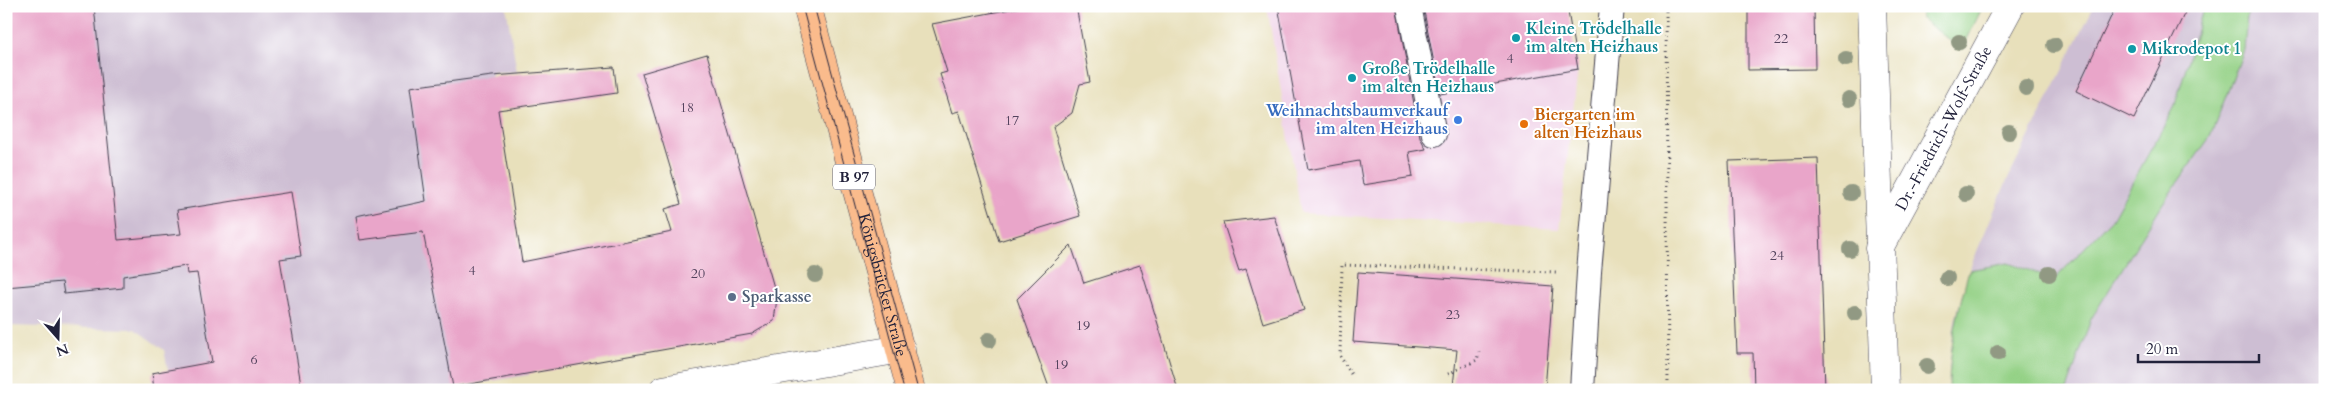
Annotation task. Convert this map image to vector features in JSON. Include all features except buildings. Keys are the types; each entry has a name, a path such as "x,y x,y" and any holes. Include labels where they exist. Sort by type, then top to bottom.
{"main road":[{"name":"Königsbrücker Straße","path":"807,6 902,348 911,390"}],"street":[{"name":"Dr.-Friedrich-Wolf-Straße","path":"1872,6 1884,390"},
{"name":"Dr.-Friedrich-Wolf-Straße","path":"1879,249 2010,6"},
{"path":"662,390 902,348"}],"lane":[{"path":"1409,6 1434,134"},
{"path":"1582,390 1589,272 1612,6"}],"path":[{"path":"668,10 678,6"},
{"path":"1666,6 1668,390"},
{"path":"1351,374 1340,356 1342,265 1589,272"},
{"path":"1448,374 1477,360 1479,352"}],"shaded area":[{"path":"6,6 506,6 517,72 491,72 529,375 437,390 172,390 164,350 135,329 6,326"},
{"path":"1267,6 1567,6 1578,69 1559,229 1301,213"},
{"path":"2094,6 2325,6 2325,390 1949,390 1949,368 1955,321 1969,270 2005,185"}],"green space":[{"path":"1920,6 1983,6 1962,50 1921,18"},
{"path":"2204,6 2248,6 2244,50 2210,137 2163,203 2091,319 2067,390 1949,390 1949,374 1955,329 1969,270 2008,263 2055,279 2112,219 2174,108"}],"tram line":[{"path":"802,6 904,390"},
{"path":"814,6 918,390"}],"place":[{"name":"Kleine Trödelhalle im alten Heizhaus","path":"1516,38"},
{"name":"Mikrodepot 1","path":"2132,49"},
{"name":"Große Trödelhalle im alten Heizhaus","path":"1352,78"},
{"name":"Weihnachtsbaumverkauf im alten Heizhaus","path":"1458,120"},
{"name":"Biergarten im alten Heizhaus","path":"1524,124"},
{"name":"Sparkasse","path":"732,297"}]}
